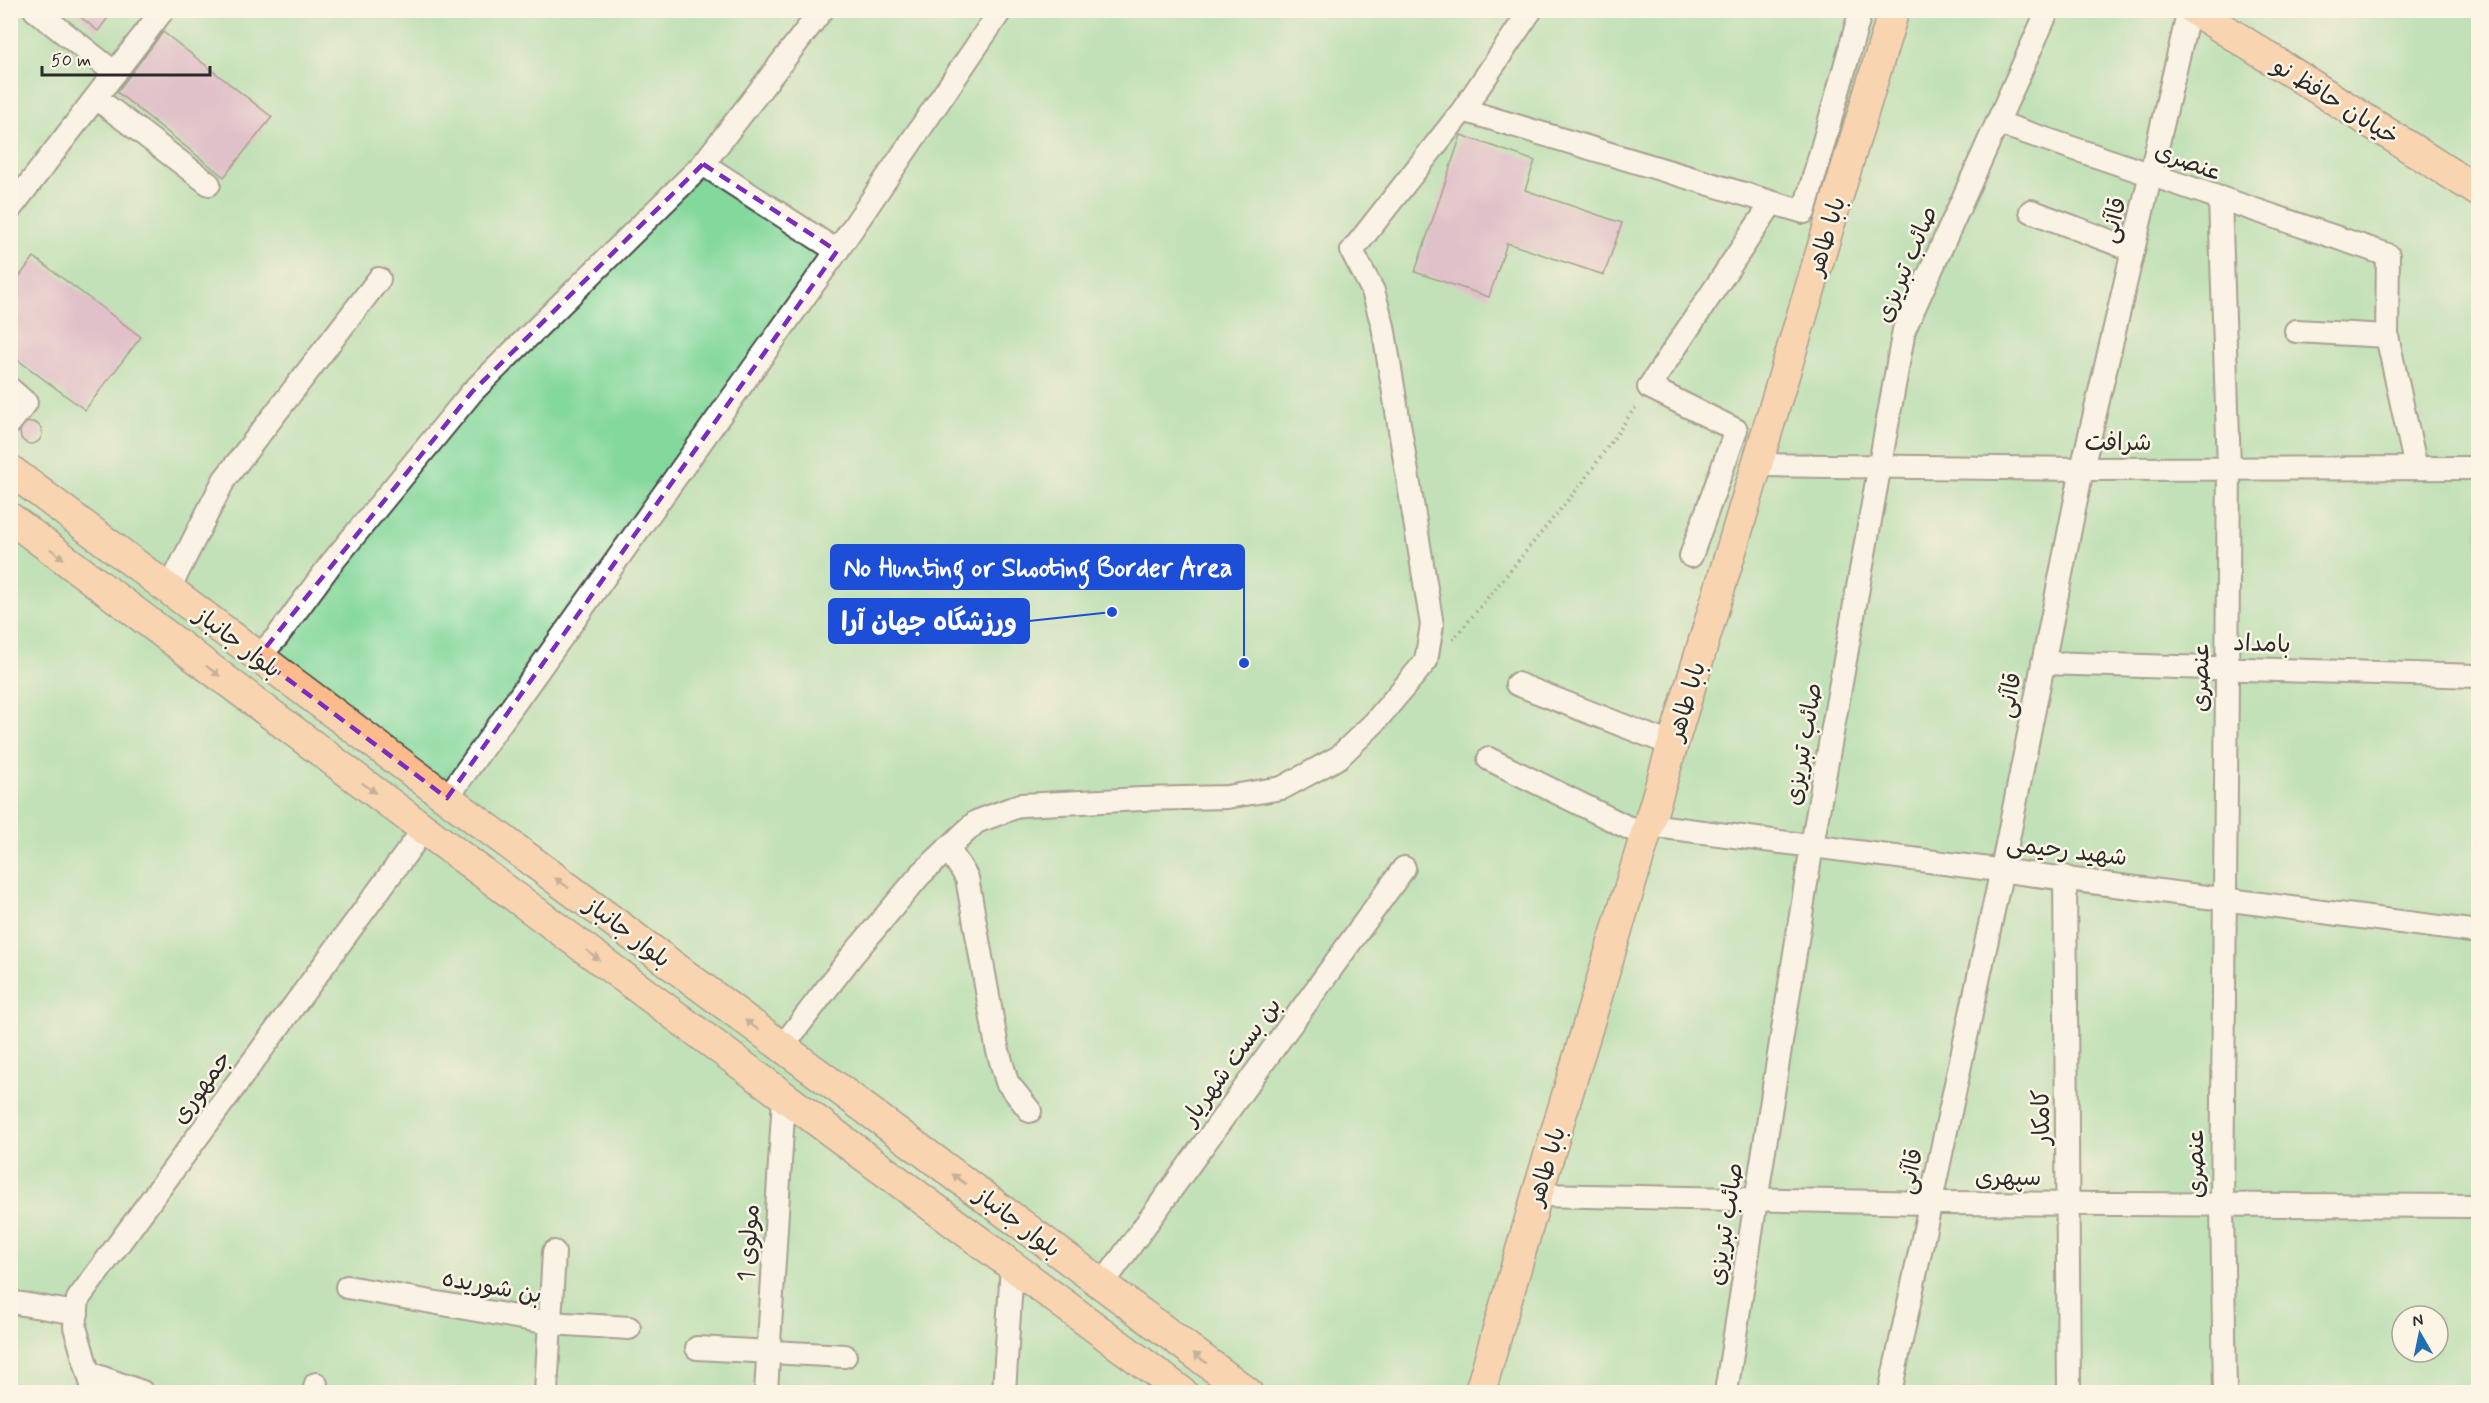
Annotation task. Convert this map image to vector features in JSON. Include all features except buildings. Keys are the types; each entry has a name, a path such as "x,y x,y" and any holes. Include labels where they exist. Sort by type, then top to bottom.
{"main road":[{"name":"بابا طاهر","path":"1480,1392 1537,1195 1894,10"},
{"name":"خیابان حافظ نو","path":"2191,10 2478,191"},
{"path":"2445,170 2463,180 2478,183"},
{"name":"بلوار جانباز","path":"10,470 447,798 1247,1392"},
{"name":"بلوار جانباز","path":"10,518 424,829 1182,1392"},
{"path":"424,829 447,798"}],"street":[{"path":"35,10 115,72"},
{"path":"10,209 163,10"},
{"path":"258,657 277,637 330,566 472,392 703,164 822,10"},
{"path":"447,798 837,251 1002,10"},
{"path":"782,1047 851,957 920,875 976,822 1021,806 1227,797 1282,788 1339,757 1374,723 1426,661 1432,625 1383,326 1373,291 1352,251 1463,110 1532,10"},
{"path":"1463,110 1804,212 1861,10"},
{"name":"صائب تبریزی","path":"1726,1392 1812,845 1904,330 2048,10"},
{"name":"قاآنی","path":"1890,1392 2002,869 2082,469 2191,10"},
{"path":"96,98 209,184"},
{"name":"عنصری","path":"1998,123 2220,198 2229,468 2222,1205 2225,1392"},
{"path":"703,164 837,251"},
{"path":"2220,198 2388,255 2387,336 2416,468"},
{"path":"1690,556 1736,430 1650,387 1772,203"},
{"path":"2031,211 2133,250"},
{"path":"169,589 224,480 378,279"},
{"path":"2296,331 2387,336"},
{"path":"10,389 26,403 10,423"},
{"name":"شرافت","path":"1757,465 2082,469 2478,468"},
{"name":"بامداد","path":"2043,663 2478,676"},
{"path":"1517,684 1672,745"},
{"name":"شهید رحیمی","path":"1489,759 1647,830 1812,845 2478,932"},
{"name":"جمهوری","path":"92,1383 75,1327 78,1299 424,829"},
{"path":"948,848 967,878 997,1047 1007,1082 1030,1111"},
{"name":"بن بست شهریار","path":"1102,1285 1404,868"},
{"name":"کامکار","path":"2065,877 2069,1392"},
{"name":"مولوی 1","path":"765,1392 784,1097"},
{"name":"سپهری","path":"1537,1195 1931,1203 2478,1206"},
{"path":"546,1392 554,1252"},
{"path":"1004,1392 1012,1266"},
{"name":"بن شوریده","path":"347,1287 550,1323 630,1328"},
{"path":"10,1302 77,1313"},
{"path":"697,1348 845,1356"},
{"path":"92,1383 142,1392"}],"path":[{"path":"1426,661 1449,645 1583,482 1650,387"}],"highlighted area":[{"path":"703,164 837,251 447,798 258,657 472,392"}],"green space":[{"path":"10,11 2478,11 2478,1392 11,1392"}],"place":[{"name":"ورزشگاه جهان آرا","path":"1112,612"},
{"name":"No Hunting or Shooting Border Area","path":"1244,663"}]}
